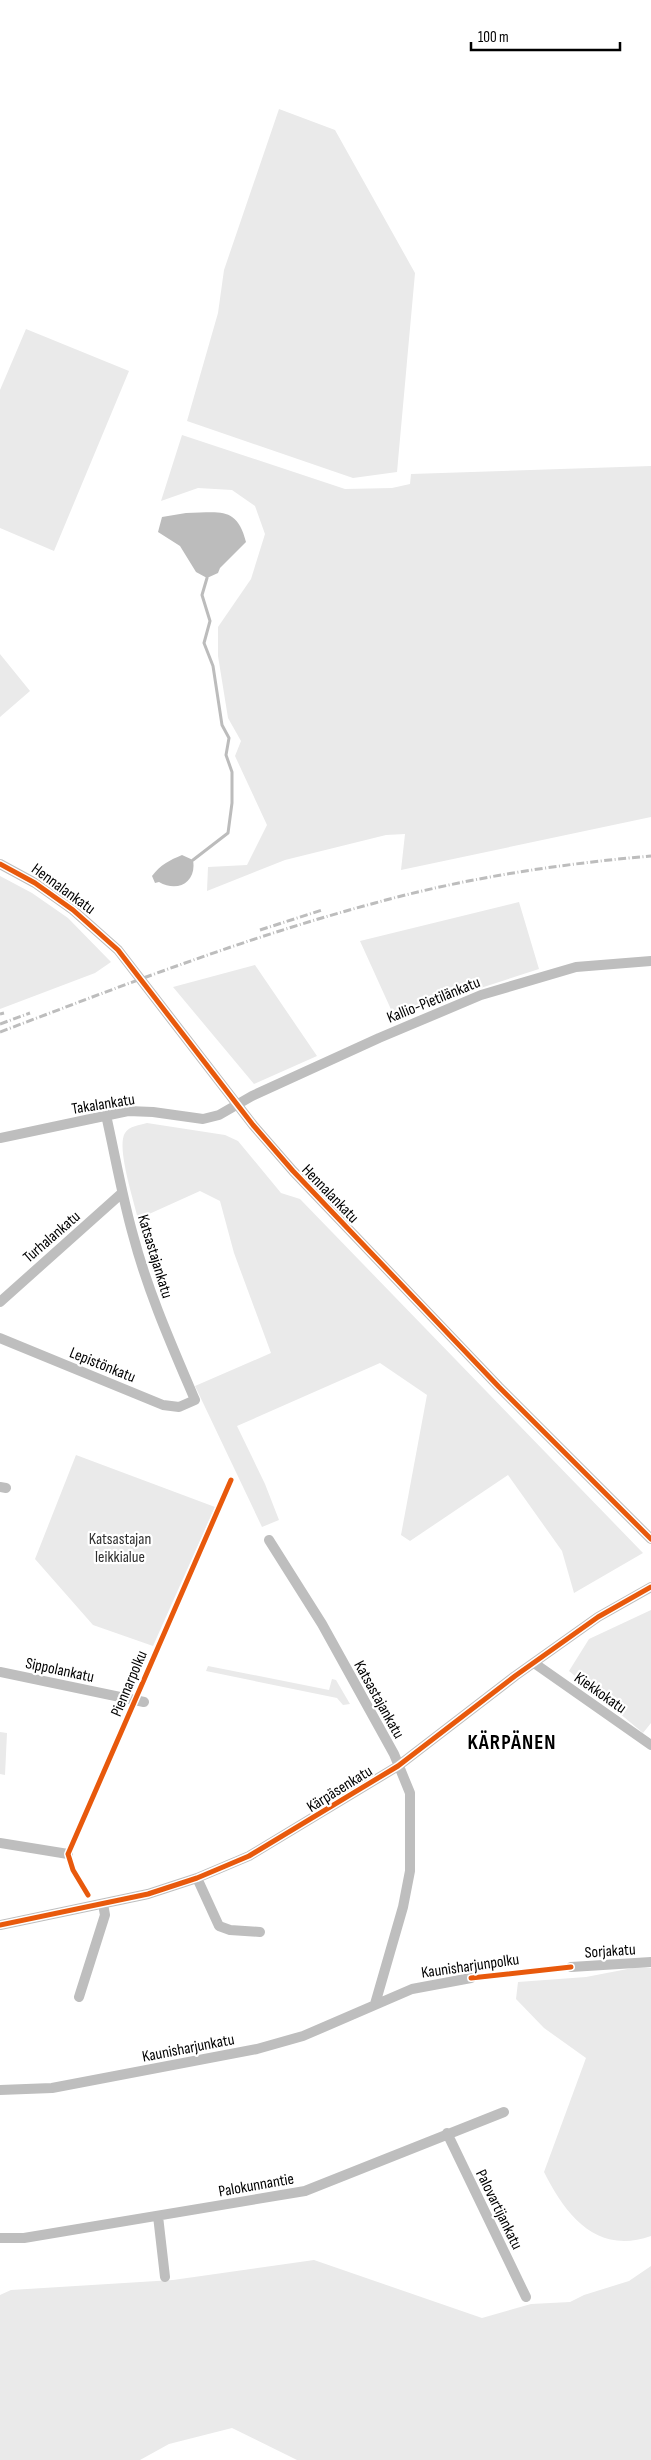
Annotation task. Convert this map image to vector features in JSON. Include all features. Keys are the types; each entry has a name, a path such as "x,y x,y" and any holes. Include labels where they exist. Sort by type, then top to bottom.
{"street":[{"name":"Hennalankatu","path":"0,864 35,882 73,910 118,950 237,1104 293,1171 499,1387 651,1539"},
{"name":"Kallio-Pietilänkatu","path":"237,1104 379,1038 481,995 576,967 651,961"},
{"name":"Takalankatu","path":"0,1138 128,1111 153,1112 203,1120 219,1115 237,1104"},
{"name":"Katsastajankatu","path":"106,1115 122,1193 133,1235 159,1315 195,1400"},
{"name":"Turhalankatu","path":"0,1302 122,1193"},
{"name":"Lepistönkatu","path":"0,1338 163,1405 178,1407 195,1400"},
{"name":"Katsastajankatu","path":"269,1540 322,1624 398,1766 410,1793 412,1834 410,1871 403,1907 375,2004"},
{"name":"Kärpäsenkatu","path":"0,1925 148,1894 197,1878 249,1856 398,1766 598,1617 651,1587"},
{"name":"Kiekkokatu","path":"534,1663 651,1745"},
{"name":"Sippolankatu","path":"0,1672 144,1702"},
{"path":"0,1843 68,1854"},
{"path":"197,1878 219,1926 230,1930 260,1932"},
{"path":"79,1997 105,1915 103,1904"},
{"name":"Sorjakatu","path":"571,1967 651,1962"},
{"name":"Kaunisharjunpolku","path":"375,2004 412,1989 471,1978"},
{"name":"Kaunisharjunkatu","path":"0,2090 52,2088 257,2049 302,2036 375,2004"},
{"name":"Palokunnantie","path":"0,2238 24,2238 305,2191 332,2182 447,2133 504,2112"},
{"name":"Palovartijankatu","path":"447,2133 526,2297"},
{"path":"158,2216 165,2277"}],"green space":[{"path":"279,109 335,130 415,273 397,472 353,478 187,421 218,313 224,270"},
{"path":"26,329 129,371 54,551 0,528 0,390"},
{"path":"182,435 345,489 392,488 410,484 411,474 651,466 651,817 401,870 405,834 386,835 285,860 207,891 208,867 247,865 267,825 235,756 241,741 228,718 218,656 218,627 251,579 265,534 255,506 232,490 198,488 161,501"},
{"path":"0,654 30,691 0,717"},
{"path":"0,876 32,893 68,918 111,962 95,973 0,1009"},
{"path":"519,902 539,969 394,1016 360,941"},
{"path":"255,965 317,1056 254,1084 173,987"},
{"path":"147,1123 225,1135 238,1141 281,1193 300,1199 643,1553 574,1593 562,1551 508,1475 410,1541 401,1535 427,1395 380,1363 237,1426 265,1484 279,1520 262,1527 195,1386 271,1353 234,1253 220,1201 200,1191 138,1219 124,1162 123,1140 125,1133 129,1129"},
{"name":"Katsastajan leikkialue","path":"76,1455 215,1507 153,1646 93,1625 35,1559"},
{"path":"651,1610 651,1723 643,1733 569,1671 589,1639"},
{"path":"208,1666 329,1690 332,1679 336,1680 350,1704 343,1705 337,1698 206,1671"},
{"path":"0,1732 7,1733 5,1775 0,1774"},
{"path":"638,1967 651,1968 651,2236 632,2241 615,2240 599,2236 586,2228 573,2217 562,2203 544,2172 586,2058 544,2028 516,1999 518,1982 586,1977"},
{"path":"314,2260 482,2318 531,2304 570,2302 584,2295 629,2281 651,2266 651,2460 297,2460 232,2428 169,2444 140,2460 0,2460 0,2295 11,2290 173,2280"}],"shaded area":[{"path":"217,512 225,514 237,522 246,542 220,568 218,573 207,578 196,572 180,546 158,532 162,517 186,513"},
{"path":"182,855 193,860 192,874 189,880 179,886 155,883 152,876 155,872 166,863"}],"waterway":[{"path":"193,860 228,833 232,803 232,772 226,755 229,738 222,725 213,666 204,643 210,621 202,595 207,578"}],"railway":[{"path":"0,1032 139,979 233,946 375,903 443,886 512,873 651,856"},
{"path":"260,930 322,910"},
{"path":"0,1014 4,1013"},
{"path":"0,1024 30,1013"}],"cycle path":[{"path":"0,864 35,883 73,910 118,950 253,1125 293,1171 499,1387 651,1539"},
{"name":"Piennarpolku","path":"88,1895 73,1870 68,1854 231,1480"},
{"path":"0,1925 148,1894 197,1878 249,1856 398,1766 515,1676 598,1617 651,1587"},
{"path":"471,1978 571,1967"}],"district":[{"name":"KÄRPÄNEN","path":"512,1742"}]}
